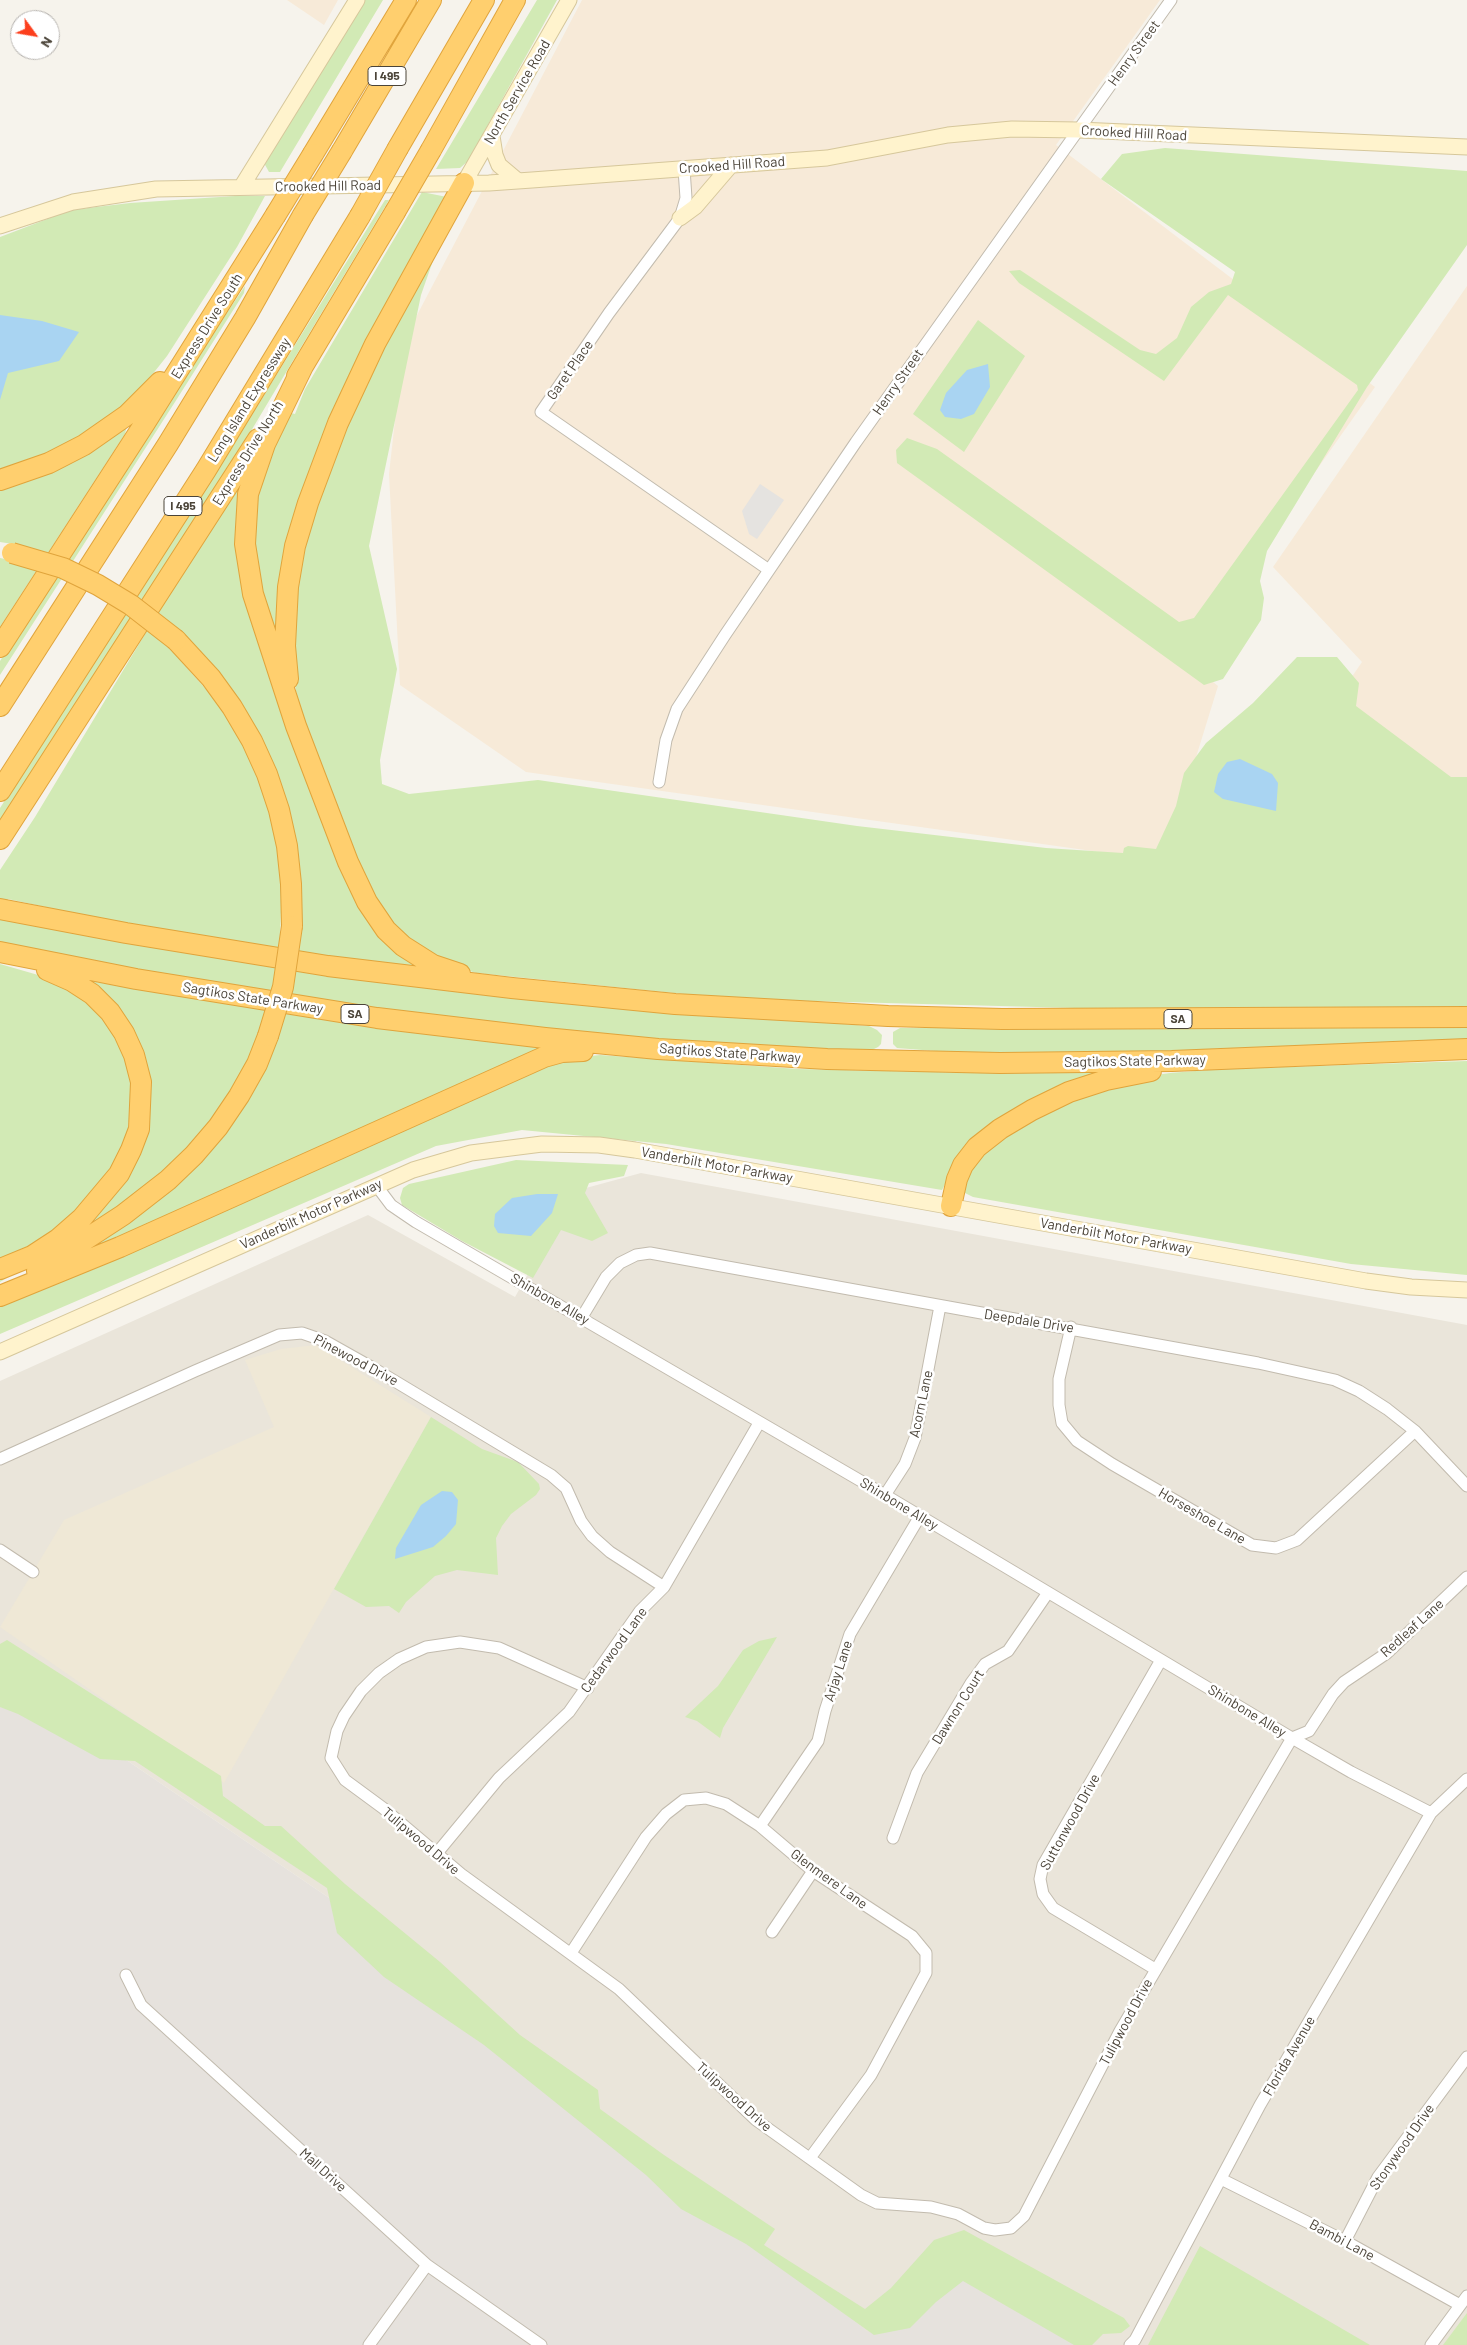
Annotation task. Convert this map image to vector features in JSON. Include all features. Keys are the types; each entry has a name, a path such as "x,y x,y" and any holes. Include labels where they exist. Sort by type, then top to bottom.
{"highway":[{"name":"Express Drive South","path":"0,647 216,312 406,0"},
{"name":"I 495","path":"0,706 168,444 245,318 303,215 432,0"},
{"name":"Long Island Expressway","path":"0,791 206,470 360,216 484,0"},
{"path":"482,59 515,0"},
{"path":"482,59 524,0"},
{"name":"Express Drive North","path":"0,838 304,364 395,212 482,59"},
{"path":"296,726 288,678 285,627 288,581 300,525 328,449 362,370 401,294 464,183"},
{"path":"5,477 67,455 99,436 127,415 165,377 216,312"},
{"path":"304,364 258,460 248,494 244,528 246,561 252,594 296,726 361,891 372,912 386,930 403,946 433,965 512,988"},
{"path":"0,1291 44,1267 101,1231 139,1204 181,1168 206,1142 233,1104 256,1064 268,1036 285,979 292,926 291,884 287,846 279,810 267,774 252,741 232,707 211,678 176,640 139,610 98,585 63,568 6,551"},
{"name":"SA","path":"4,910 283,959 512,988 694,1005 934,1018 1114,1020 1467,1017"},
{"path":"0,953 72,981 101,1002 118,1022 130,1044 138,1068 141,1095 139,1129 131,1150 119,1174 102,1196 70,1229 45,1248 18,1263 0,1269"},
{"name":"Sagtikos State Parkway","path":"0,953 154,982 386,1019 555,1039 714,1052 827,1059 1000,1063 1152,1061 1467,1049"},
{"path":"0,1296 120,1246 553,1054 572,1051 647,1056 714,1052"},
{"path":"951,1206 960,1172 977,1148 1016,1119 1070,1092 1106,1080 1134,1074 1164,1070 1233,1066 1302,1056"}],"main road":[{"path":"242,186 357,0"},
{"name":"North Service Road","path":"464,183 569,0"},
{"name":"Crooked Hill Road","path":"0,226 46,210 96,196 156,189 518,181 847,156 971,132 1027,128 1467,147"},
{"path":"492,136 498,162 518,181"},
{"path":"680,218 695,207 731,165"},
{"name":"Vanderbilt Motor Parkway","path":"0,1352 376,1185 430,1164 471,1153 524,1145 582,1145 635,1150 1366,1281 1411,1287 1467,1290"}],"street":[{"name":"Henry Street","path":"659,782 666,740 677,709 856,442 1171,0"},
{"name":"Garet Place","path":"684,169 686,198 680,218 609,313 541,412 769,570"},
{"name":"Shinbone Alley","path":"376,1185 385,1199 395,1209 885,1495 1047,1594 1292,1738 1351,1772 1432,1813"},
{"name":"Deepdale Drive","path":"582,1317 606,1277 620,1263 636,1255 650,1253 1267,1365 1334,1380 1359,1391 1387,1409 1415,1431 1467,1486"},
{"name":"Acorn Lane","path":"885,1495 904,1464 915,1438 940,1306"},
{"name":"Horseshoe Lane","path":"1071,1328 1059,1379 1059,1405 1062,1423 1077,1441 1112,1464 1252,1545 1276,1548 1298,1540 1415,1431"},
{"name":"Pinewood Drive","path":"0,1459 278,1335 302,1333 326,1342 373,1368 552,1474 566,1488 581,1521 592,1536 610,1552 664,1587"},
{"name":"Cedarwood Lane","path":"437,1853 499,1778 569,1712 588,1688 640,1611 664,1587 759,1422"},
{"name":"Arjay Lane","path":"760,1826 818,1742 825,1711 850,1634 920,1516"},
{"path":"0,1550 33,1572"},
{"name":"Redleaf Lane","path":"1292,1738 1310,1731 1333,1694 1344,1682 1388,1653 1467,1577"},
{"name":"Dawnon Court","path":"893,1838 917,1773 971,1683 985,1664 1008,1651 1047,1594"},
{"name":"Tulipwood Drive","path":"588,1688 499,1648 460,1642 426,1647 400,1659 378,1673 361,1691 341,1724 330,1758 345,1780 461,1874 619,1989 756,2120 861,2195 877,2203 931,2207 958,2214 984,2228 995,2230 1011,2228 1024,2216 1120,2031 1292,1738"},
{"name":"Suttonwood Drive","path":"1155,1969 1053,1908 1043,1894 1040,1879 1043,1865 1162,1660"},
{"name":"Florida Avenue","path":"1130,2345 1135,2340 1260,2104 1432,1813 1467,1780"},
{"name":"Glenmere Lane","path":"571,1953 646,1838 666,1814 684,1800 706,1798 726,1804 760,1826 813,1871 912,1936 926,1953 926,1973 871,2075 810,2158"},
{"path":"772,1932 813,1871"},
{"name":"Mall Drive","path":"126,1975 141,2005 427,2265 541,2345"},
{"name":"Stonywood Drive","path":"1345,2241 1378,2177 1467,2057"},
{"name":"Bambi Lane","path":"1221,2179 1464,2301"},
{"path":"369,2345 427,2265"},
{"path":"1430,2345 1464,2301"}],"shaded area":[{"path":"287,0 338,0 324,25"},
{"path":"582,0 1160,0 1056,145 1375,387 1184,658 1218,686 1164,861 526,772 400,685 389,474 404,340"},
{"path":"1467,286 1467,802 1329,710 1362,662 1273,567"},
{"path":"760,484 784,500 757,539 749,534 742,511"},
{"path":"641,1173 1467,1325 1467,2321 1449,2345 1084,2345 955,2266 868,2333 344,1908 0,1674 0,1381 368,1215 515,1297 575,1191"},
{"path":"316,1345 431,1417 224,1783 0,1627 64,1520 274,1427 245,1360 281,1349"},
{"path":"0,1674 344,1908 868,2332 955,2266 1084,2345 0,2345"}],"green space":[{"path":"365,0 383,0 280,172 269,172 264,163 266,155"},
{"path":"537,0 557,0 468,161 460,168 436,169"},
{"path":"1165,148 1467,171 1467,245 1367,387 1267,551 1260,581 1264,598 1261,620 1223,679 1204,685 897,463 896,450 907,438 937,449 1179,622 1194,618 1358,390 1357,385 1228,295 1164,381 1019,283 1009,271 1020,270 1140,350 1156,354 1177,338 1191,307 1209,292 1231,284 1235,272 1101,179 1122,154"},
{"path":"422,192 447,197 348,381 278,640 253,575 254,489 291,413 295,414 305,389"},
{"path":"235,196 265,196 237,247 167,356 132,400 87,435 0,475 0,237 71,210 130,203"},
{"path":"385,200 389,200 248,436 0,821 0,808 241,432"},
{"path":"443,232 421,295 369,546 397,669 380,760 382,784 409,794 538,780 857,826 1046,848 1123,853 1124,848 1128,846 1156,849 1176,806 1184,773 1206,743 1253,703 1297,657 1337,657 1359,683 1356,706 1451,777 1467,777 1467,1008 1075,1008 733,999 476,973 438,961 406,944 376,907 299,714 290,645 297,558 331,452"},
{"path":"245,286 244,293 0,675 0,661 169,398"},
{"path":"978,320 1025,356 964,452 913,414"},
{"path":"127,425 125,434 0,627 0,558 10,560 13,544 0,542 0,486"},
{"path":"240,480 244,482 236,538 323,821 421,967 214,943 8,899 4,918 555,1001 869,1026 882,1035 881,1044 872,1050 693,1046 376,1012 0,945 0,870 35,817 148,629 173,652 220,705 246,747 264,789 277,838 282,886 280,938 297,939 300,879 280,780 238,702 156,614"},
{"path":"0,964 52,979 92,1001 118,1035 133,1082 127,1140 102,1185 42,1241 0,1261"},
{"path":"79,979 300,1016 565,1047 148,1228 95,1246 171,1188 209,1150 250,1058 227,1102 188,1152 103,1220 0,1282 0,1272 108,1198 147,1083"},
{"path":"1467,1024 1467,1042 1011,1057 897,1048 893,1044 893,1032 900,1028"},
{"path":"600,1055 798,1069 983,1073 1134,1067 961,1154 942,1190 666,1144 522,1130 436,1146 0,1334 0,1306 555,1060"},
{"path":"1467,1061 1467,1275 1351,1264 973,1197 965,1193 961,1187 978,1152 1027,1117 1122,1080 1170,1073 1220,1069"},
{"path":"516,1160 628,1165 624,1176 589,1183 585,1193 608,1233 592,1241 561,1230 533,1278 462,1241 402,1205 400,1198 403,1188 409,1184"},
{"path":"431,1417 482,1449 518,1462 539,1484 540,1489 536,1495 511,1514 496,1538 498,1575 457,1570 435,1576 406,1602 399,1613 389,1606 366,1607 334,1589"},
{"path":"777,1637 723,1728 720,1738 697,1721 685,1717 718,1686 743,1650 759,1641"},
{"path":"7,1640 221,1776 223,1796 265,1826 281,1826 345,1884 440,1962 520,2035 598,2090 600,2109 664,2155 775,2229 764,2245 865,2309 891,2288 934,2240 964,2230 1124,2318 1130,2326 1121,2333 1103,2334 1092,2345 1074,2345 963,2281 936,2302 910,2328 874,2335 746,2244 681,2209 646,2175 484,2045 384,1977 337,1933 327,1888 135,1761 100,1759 18,1714 0,1707 0,1644"},
{"path":"1200,2246 1370,2345 1148,2345"},
{"path":"1467,2313 1467,2345 1443,2345"}],"water":[{"path":"0,315 42,321 79,332 59,361 8,373 0,400"},
{"path":"988,364 990,387 974,414 961,419 945,417 940,410 946,393 967,370"},
{"path":"1240,759 1272,774 1278,783 1276,811 1223,799 1214,792 1218,774 1227,762"},
{"path":"537,1194 558,1194 552,1213 531,1236 498,1233 494,1226 495,1214 512,1198"},
{"path":"442,1491 452,1492 458,1500 456,1524 433,1547 395,1559 396,1548 421,1505"}]}
